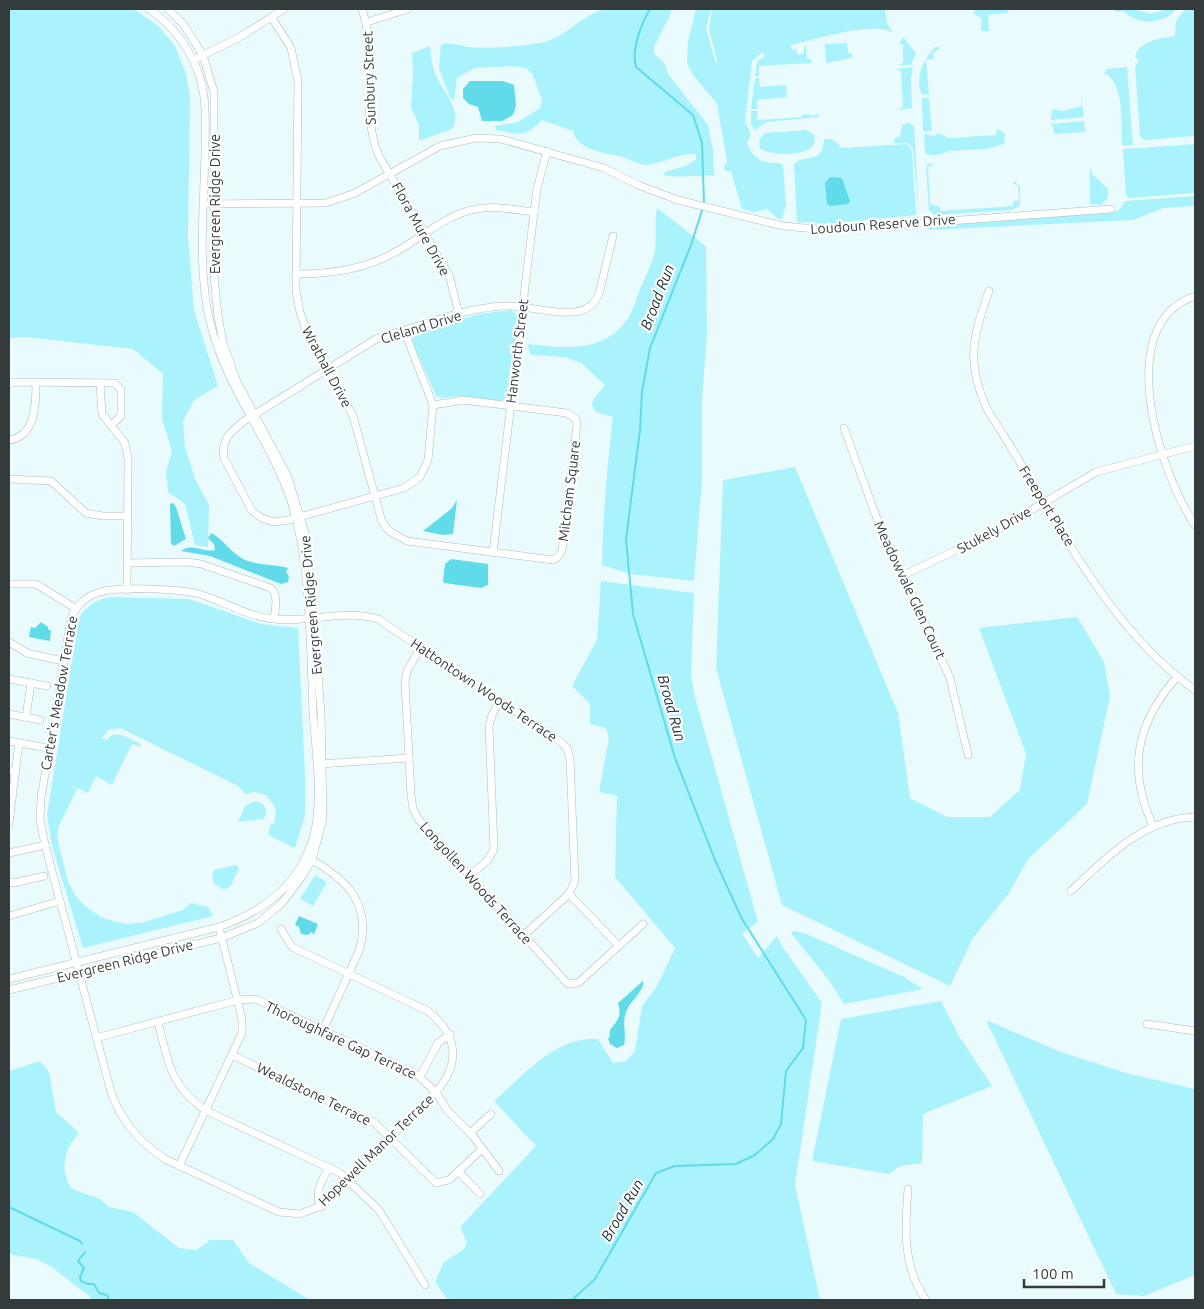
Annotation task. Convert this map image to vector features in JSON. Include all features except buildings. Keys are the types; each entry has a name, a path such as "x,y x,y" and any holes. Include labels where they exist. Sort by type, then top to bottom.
{"street":[{"name":"Evergreen Ridge Drive","path":"9,990 221,938 244,930 270,915 292,892 309,859 318,814 319,764 310,618 298,517 275,462 222,362 207,307 203,269 204,102 201,83 193,60 171,27 149,9"},
{"name":"Evergreen Ridge Drive","path":"168,9 193,38 203,55 210,77 215,102 214,276 218,316 232,369 252,416"},
{"path":"193,60 272,18 284,9"},
{"name":"Sunbury Street","path":"362,9 366,22 370,53 369,121 372,140 389,173"},
{"path":"366,22 408,9"},
{"name":"Wrathall Drive","path":"272,18 291,48 297,71 297,300 303,323 326,371 353,416 374,496"},
{"name":"Loudoun Reserve Drive","path":"204,204 297,205 326,203 355,193 440,146 476,138 501,138 604,168 644,188 678,200 795,229 822,230 1111,209"},
{"name":"Hanworth Street","path":"493,553 537,189 547,151"},
{"name":"Flora Mure Drive","path":"389,173 448,275 459,314"},
{"path":"296,274 326,274 363,266 385,257 453,217 476,209 502,208 534,212"},
{"name":"Cleland Drive","path":"433,405 428,460 420,477 404,488 298,517 273,522 262,518 252,510 224,458 222,448 230,432 252,416 376,340 404,330 487,307 523,306 573,312 590,306 599,294 613,236"},
{"name":"Freeport Place","path":"989,291 975,335 972,353 978,390 988,411 1044,502 1114,608 1158,659 1177,678 1195,690"},
{"path":"1195,296 1167,314 1157,330 1150,350 1152,406 1162,454 1179,500 1195,525"},
{"path":"404,330 433,405"},
{"path":"9,384 13,382 115,383 121,390 122,416 110,425"},
{"path":"9,440 17,438 34,416 36,382"},
{"path":"100,383 102,414 125,443 128,459 127,590"},
{"name":"Mitcham Square","path":"374,496 382,522 397,537 414,542 493,553 553,560 558,557 562,550 577,424 571,414 455,400 433,405"},
{"name":"Meadowvale Glen Court","path":"844,428 876,516 950,678 968,754"},
{"name":"Stukely Drive","path":"904,574 972,544 1096,472 1195,446"},
{"path":"9,479 51,481 78,508 86,513 103,516 127,516"},
{"path":"127,563 187,562 201,564 271,588 275,592 276,598 274,619"},
{"path":"9,584 36,584 75,608"},
{"name":"Carter's Meadow Terrace","path":"77,962 45,846 40,810 48,748 63,661 75,608 101,591 189,592 258,616 274,619 310,618"},
{"name":"Hattontown Woods Terrace","path":"310,618 357,615 372,617 386,623 562,742 569,752 576,872 574,887 569,894"},
{"path":"9,642 28,653 63,661"},
{"name":"Longollen Woods Terrace","path":"421,647 410,665 405,679 412,800 416,817 565,981 573,985 643,924"},
{"path":"1154,826 1141,797 1138,766 1139,752 1151,712 1177,678"},
{"path":"9,679 48,686"},
{"path":"26,717 31,683"},
{"path":"469,876 488,860 494,850 488,731 490,718 500,700"},
{"path":"9,714 40,720"},
{"path":"9,741 48,748"},
{"path":"9,823 13,771 19,744"},
{"path":"319,764 409,758"},
{"path":"1071,891 1134,837 1154,826 1179,818 1195,817"},
{"path":"9,853 45,846"},
{"name":"Evergreen Ridge Drive","path":"9,979 219,927 242,919 273,899 298,874 309,859"},
{"path":"309,859 339,877 355,897 360,910 362,940 349,975 323,1030"},
{"path":"9,882 14,884 44,876"},
{"path":"523,936 569,894 619,946"},
{"path":"9,916 60,901"},
{"path":"179,1166 242,1033 242,1019 238,1000 219,927"},
{"path":"282,928 292,948 428,1011 441,1021 450,1034 438,1043 420,1077"},
{"name":"Hopewell Manor Terrace","path":"77,962 111,1092 126,1124 149,1149 179,1166 279,1212 300,1214 321,1207 392,1138 436,1092 448,1075 452,1062 453,1048 450,1034"},
{"name":"Thoroughfare Gap Terrace","path":"96,1038 238,1000 256,999 420,1077 436,1092 448,1110 470,1133 499,1171"},
{"path":"158,1022 176,1082 192,1100 206,1110 329,1167 349,1180 385,1218 425,1285"},
{"path":"1147,1024 1195,1032"},
{"name":"Wealdstone Terrace","path":"232,1054 367,1118 392,1138 436,1183 449,1180 458,1171"},
{"path":"470,1133 491,1114"},
{"path":"480,1194 458,1171 482,1149"},
{"path":"321,1207 317,1199 318,1191 329,1167"},
{"path":"908,1189 906,1248 915,1280 926,1300"}],"shaded area":[{"path":"9,9 134,9 158,26 175,46 186,74 190,97 188,237 194,310 218,386 194,400 183,421 185,447 195,479 209,505 208,547 195,545 185,504 168,492 166,472 172,451 162,419 163,374 133,349 26,337 9,338"},
{"path":"606,9 671,9 670,15 654,47 654,53 665,64 668,74 708,125 713,150 715,174 713,176 676,177 664,175 665,172 688,165 696,159 696,154 683,155 653,164 641,164 587,147 580,143 573,131 542,120 526,133 517,134 496,130 495,126 518,122 540,108 542,100 533,75 526,68 513,66 475,68 457,78 454,100 450,98 439,68 441,44 493,48 545,42 561,35 590,15"},
{"path":"696,9 711,9 706,28 716,64 717,60 709,30 712,9 885,9 887,23 893,33 873,29 859,30 791,45 792,50 796,49 798,55 804,53 804,47 806,46 807,59 811,59 812,63 759,66 759,76 755,76 757,62 764,57 763,52 752,61 745,122 751,134 747,143 759,159 779,163 783,166 786,205 782,219 778,219 767,209 755,212 742,209 731,171 725,171 724,166 727,162 717,104 693,75 687,63 688,41"},
{"path":"977,9 1007,9 1008,13 988,15 989,31 981,31 981,18 973,13"},
{"path":"1115,9 1133,9 1151,14 1166,9 1177,9 1165,18 1151,22 1136,19 1123,11 1115,12"},
{"path":"1185,9 1195,9 1195,136 1144,140 1140,136 1135,67 1139,60 1135,57 1137,51 1146,43 1175,36 1176,21"},
{"path":"903,37 916,53 911,65 897,65 903,63 903,45 899,44"},
{"path":"847,43 848,53 852,53 852,58 826,63 825,44"},
{"path":"430,46 433,67 453,107 455,122 452,129 419,141 419,125 411,108 412,53"},
{"path":"936,46 940,48 933,53 934,59 926,60 929,94 922,95 919,82 920,75 924,62"},
{"path":"913,67 911,78 912,108 900,110 899,108 903,107 901,71 896,69"},
{"path":"1127,67 1133,145 1122,146 1119,95 1116,85 1104,73 1107,69"},
{"path":"755,78 759,78 760,87 786,85 787,97 757,100 757,109 751,109"},
{"path":"470,81 503,81 514,85 516,106 513,115 502,121 482,121 478,107 469,104 463,98 463,89"},
{"path":"1081,94 1084,117 1051,120 1052,109 1063,111 1082,106"},
{"path":"922,98 929,98 932,131 923,131"},
{"path":"751,111 758,111 757,120 802,117 802,115 811,114 811,116 819,114 819,117 767,122 754,130 751,124"},
{"path":"1084,121 1085,132 1054,134 1053,126 1051,126 1051,124"},
{"path":"909,123 914,126 919,214 913,149 908,143 894,143 894,139 900,136 902,125"},
{"path":"806,130 813,134 815,142 804,151 784,154 765,151 760,148 759,140 765,133"},
{"path":"996,130 1000,130 1005,134 1004,144 986,149 948,151 936,155 925,153 924,134 934,136 938,133 949,138 996,135"},
{"path":"824,139 831,139 839,144 840,148 907,144 912,151 916,215 825,224 797,222 794,164 803,159 817,156 823,147"},
{"path":"1195,144 1195,193 1130,198 1126,196 1123,149"},
{"path":"932,163 932,166 928,167 930,204 940,207 941,211 1013,206 1013,201 1019,200 1018,185 1013,184 1014,181 1020,186 1020,206 1011,210 934,215 929,210 926,168 928,164"},
{"path":"1090,167 1092,174 1108,189 1108,197 1101,205 1090,204"},
{"path":"830,177 842,178 850,201 848,204 830,206 827,204 825,183"},
{"path":"1195,196 1195,206 1163,208 1133,220 929,230 928,226 1114,212 1119,210 1125,201"},
{"path":"657,208 706,246 707,333 702,400 702,479 694,581 630,574 602,565 603,528 613,417 596,412 592,406 593,400 605,385 581,363 565,357 531,355 527,344 555,347 582,346 608,338 619,330 632,311 653,260 656,245"},
{"path":"512,310 518,318 506,399 495,401 465,396 444,398 436,396 412,341 414,333 479,314"},
{"path":"795,467 898,713 910,798 947,817 990,817 1020,790 1026,754 979,628 1077,617 1104,662 1110,696 1087,804 1028,859 1009,893 973,938 950,986 782,905 716,668 723,480"},
{"path":"457,500 453,534 443,535 423,531 451,509"},
{"path":"173,503 186,539 174,546 171,543 170,504"},
{"path":"211,533 235,554 245,560 288,568 286,572 289,576 288,582 281,584 210,556 181,551 189,547 215,550 214,544 208,538"},
{"path":"451,559 488,564 488,585 481,588 444,583 445,564"},
{"path":"601,581 694,593 691,675 695,697 758,922 742,933 758,958 777,936 822,1003 795,1185 820,1300 448,1300 435,1282 444,1262 464,1249 467,1243 460,1227 536,1146 494,1101 541,1060 568,1044 598,1039 613,1063 626,1061 635,1051 642,1006 656,988 675,948 615,877 617,796 600,792 609,738 606,728 590,724 590,704 572,686 597,640"},
{"path":"110,597 189,599 261,624 298,628 305,815 295,848 270,836 268,832 271,824 274,824 276,809 266,795 254,792 246,794 238,786 120,728 108,730 102,738 106,740 114,735 118,735 141,744 140,747 132,744 112,785 96,776 88,793 71,785 77,789 59,826 57,836 68,882 75,895 85,906 102,918 126,924 141,923 183,910 191,903 208,907 213,916 83,948 52,846 47,815 79,617 93,604"},
{"path":"41,622 48,627 48,630 51,630 50,641 29,637 31,627 35,628"},
{"path":"254,801 265,807 264,819 238,822 245,806"},
{"path":"236,865 239,869 230,887 223,889 214,884 212,877 214,870"},
{"path":"315,875 327,882 313,906 300,899"},
{"path":"299,916 318,924 314,934 310,932 309,935 301,934 299,927 295,925"},
{"path":"794,931 804,933 902,976 923,989 844,1004 828,979 791,933"},
{"path":"643,981 638,995 625,1014 624,1045 617,1048 610,1044 608,1038 620,1011 618,1003"},
{"path":"941,1001 959,1036 992,1086 923,1114 922,1163 900,1166 889,1174 812,1161 841,1019"},
{"path":"986,1020 1061,1052 1126,1073 1195,1089 1195,1275 1144,1296 1116,1294"},
{"path":"40,1061 49,1072 56,1112 79,1133 70,1146 65,1160 66,1174 72,1189 100,1199 109,1207 133,1212 179,1248 197,1250 210,1240 233,1240 249,1263 310,1300 94,1300 52,1267 36,1259 9,1254 9,1129 11,1126 9,1124 9,1071"}],"waterway":[{"name":"Broad Run","path":"572,1300 595,1279 656,1173 675,1166 736,1164 755,1155 773,1139 781,1124 786,1071 803,1048 806,1020 742,919 715,860 675,758 633,614 626,539 640,430 642,392 650,348 691,245 704,204 702,143 693,115 636,67 636,46 643,22 650,9"},
{"path":"9,1207 80,1241 82,1244"},
{"path":"85,1252 78,1261 84,1268 80,1277 81,1281 94,1284 99,1293 107,1295 109,1300"}]}
